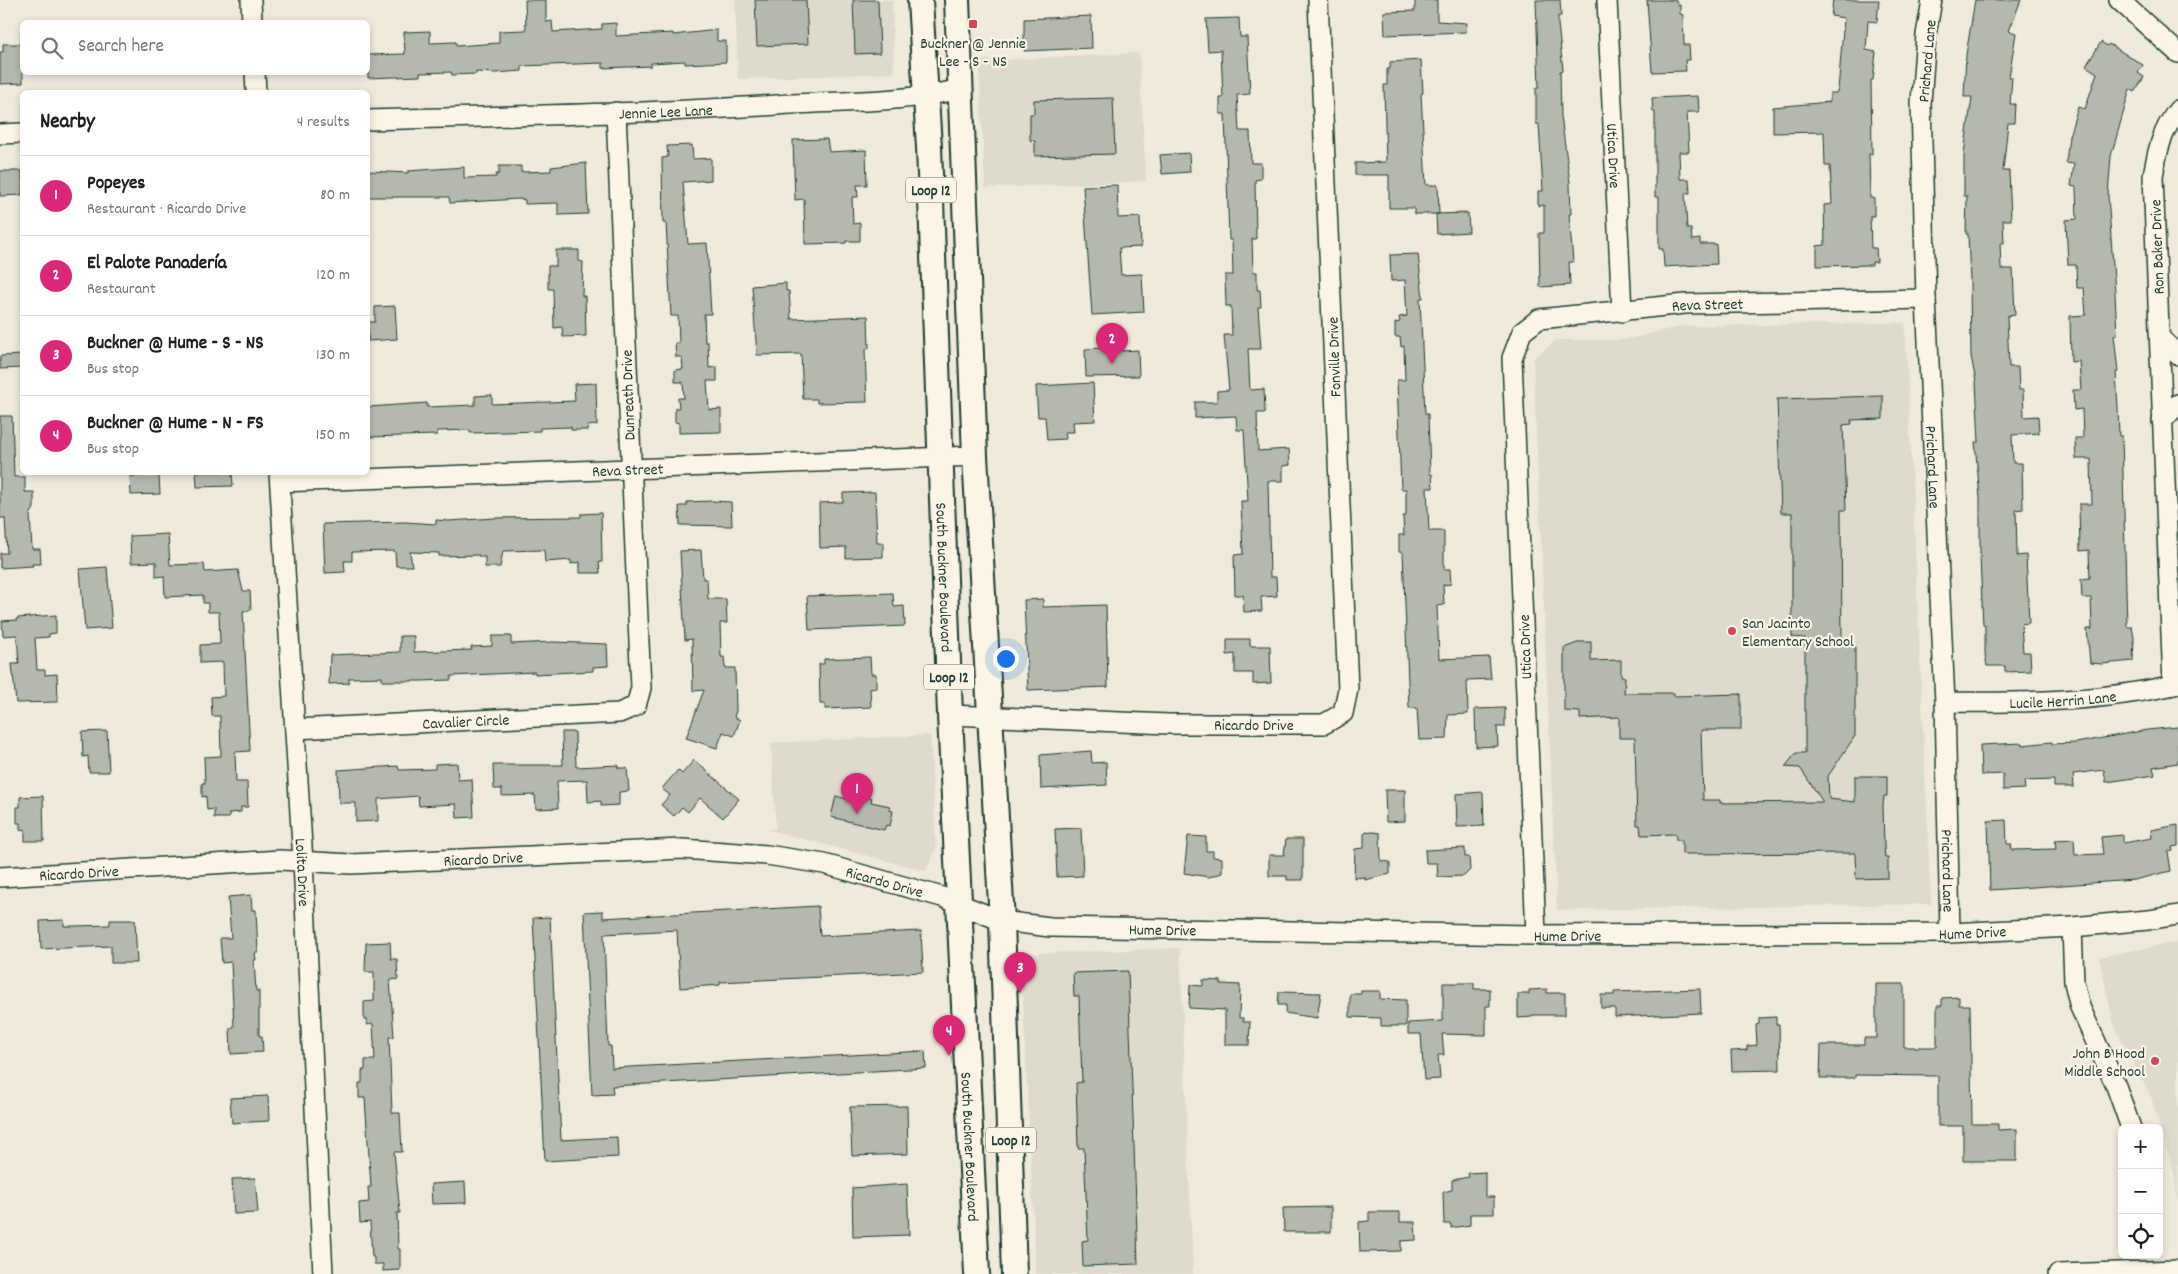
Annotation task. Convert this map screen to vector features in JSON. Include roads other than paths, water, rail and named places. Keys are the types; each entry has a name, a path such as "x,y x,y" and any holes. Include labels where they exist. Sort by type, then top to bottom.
{"main road":[{"name":"South Buckner Boulevard","path":"920,0 927,97 950,715 977,1274"},
{"name":"Loop 12","path":"957,0 975,456 1002,921 1014,1274"}],"street":[{"path":"251,0 252,20"},
{"name":"Fonville Drive","path":"1318,0 1348,689 1343,713"},
{"name":"Utica Drive","path":"1607,0 1622,312"},
{"name":"Prichard Lane","path":"1932,0 1926,36 1921,102 1926,299 1945,702 1950,932"},
{"path":"2119,0 2178,53"},
{"path":"255,75 256,90"},
{"name":"Jennie Lee Lane","path":"370,120 616,112 927,97 961,89"},
{"name":"Ron Baker Drive","path":"2176,685 2162,421 2153,176 2157,150 2170,120 2178,110"},
{"name":"Dunreath Drive","path":"616,112 641,688 636,706"},
{"path":"0,134 20,133"},
{"name":"Reva Street","path":"1512,358 1522,332 1539,319 1563,315 1622,312 1685,304 1926,299"},
{"path":"2160,338 2178,355"},
{"name":"Utica Drive","path":"1512,358 1536,935"},
{"path":"2162,421 2178,404"},
{"name":"Reva Street","path":"370,474 975,456"},
{"name":"Reva Street","path":"280,477 350,475"},
{"name":"Lolita Drive","path":"280,477 303,862 322,1274"},
{"name":"Lucile Herrin Lane","path":"1945,702 2038,703 2096,698 2176,685"},
{"name":"Cavalier Circle","path":"295,729 619,713 636,706"},
{"name":"Ricardo Drive","path":"950,715 1169,724 1324,724 1343,713"},
{"name":"Ricardo Drive","path":"0,877 280,860 351,864 682,849 735,852 791,858 824,864 942,897 960,905"},
{"name":"Hume Drive","path":"960,905 1002,921 1050,927 1536,935 1950,932 2072,927 2148,920 2178,915"},
{"path":"2072,927 2074,982 2080,1007 2116,1086 2130,1124"},
{"path":"2058,1274 2156,1267 2178,1270"}],"place":[{"name":"Buckner @ Jennie Lee - S - NS","path":"973,24"},
{"name":"El Palote Panadería","path":"1112,364"},
{"name":"San Jacinto Elementary School","path":"1732,631"},
{"name":"Popeyes","path":"857,814"},
{"name":"Buckner @ Hume - S - NS","path":"1020,993"},
{"name":"Buckner @ Hume - N - FS","path":"949,1056"},
{"name":"John B Hood Middle School","path":"2155,1061"}]}
